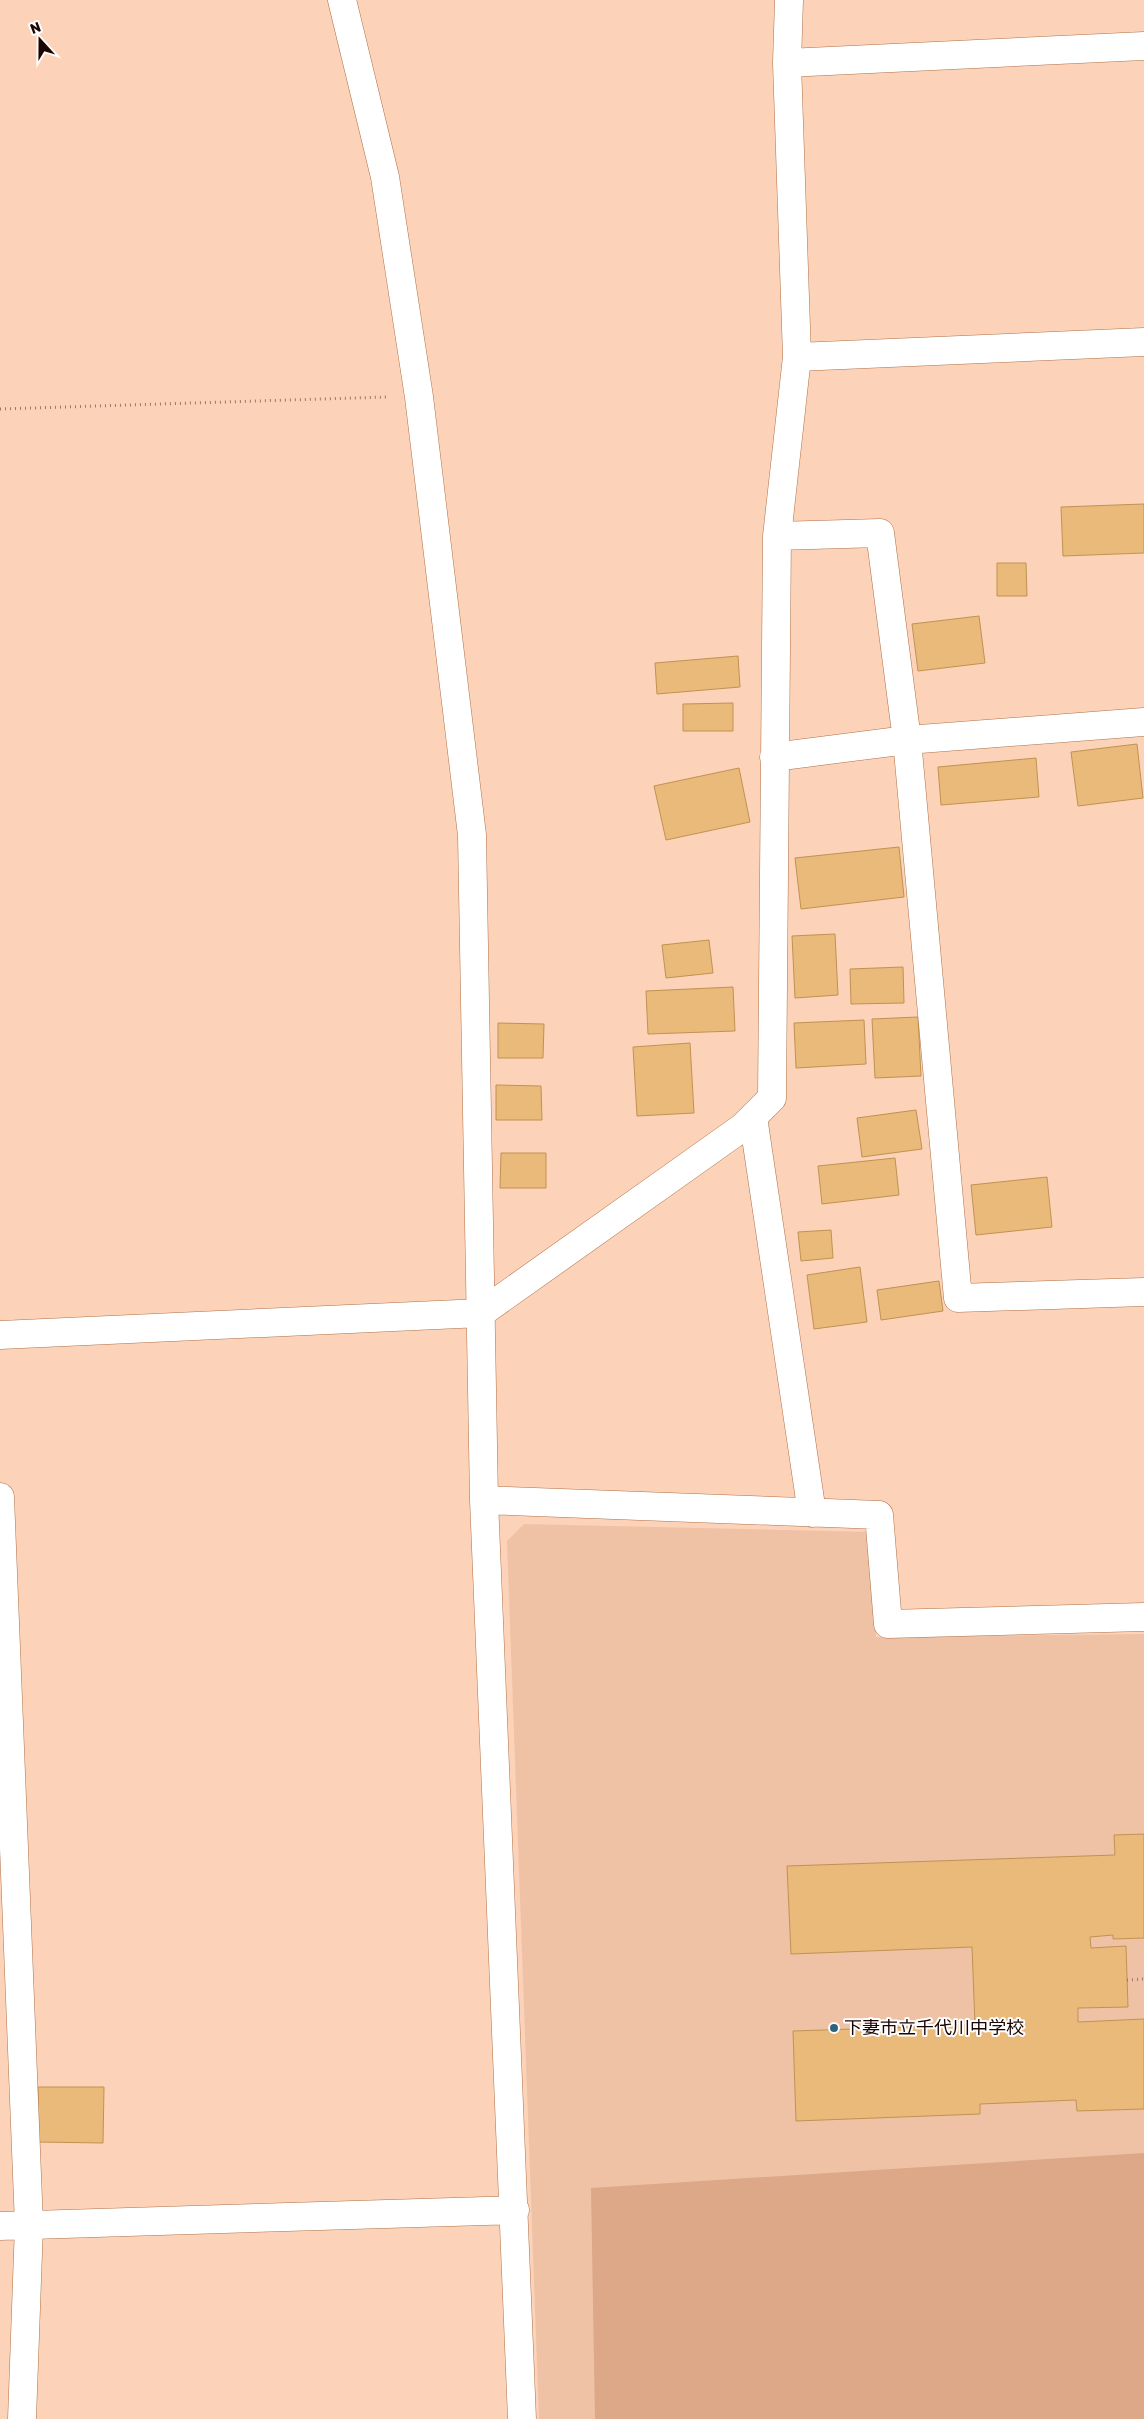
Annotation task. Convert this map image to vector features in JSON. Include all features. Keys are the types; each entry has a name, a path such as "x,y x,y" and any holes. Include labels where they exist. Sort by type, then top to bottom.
{"street":[{"path":"342,0 385,177 419,396 472,835 484,1500 515,2210 522,2419"},
{"path":"0,1335 481,1313 743,1127 772,1098 776,536 796,357 787,63 789,0"},
{"path":"787,63 1144,46"},
{"path":"796,357 1144,342"},
{"path":"776,536 880,532 907,740 958,1298 1144,1292"},
{"path":"774,758 907,740 1144,722"},
{"path":"753,1117 812,1513"},
{"path":"0,1498 29,2225 22,2419"},
{"path":"484,1500 879,1515 888,1624 1144,1617"},
{"path":"0,2226 515,2210"}],"path":[{"path":"0,409 419,396"},
{"path":"1127,1980 1144,1979"}],"shaded area":[{"name":"下妻市立千代川中学校","path":"524,1524 871,1532 876,1637 1144,1634 1144,2419 539,2419 507,1541"},
{"path":"1144,2153 1144,2419 595,2419 591,2188"}],"building":[{"path":"1144,504 1144,553 1063,556 1061,507"},
{"path":"997,563 1026,563 1027,596 997,596"},
{"path":"979,616 985,663 918,671 912,624"},
{"path":"738,656 740,687 657,694 655,663"},
{"path":"733,703 733,731 683,731 683,704"},
{"path":"1137,744 1143,798 1078,806 1071,752"},
{"path":"1036,758 1039,797 941,805 938,767"},
{"path":"739,768 750,822 666,840 654,786"},
{"path":"899,847 904,897 801,909 795,858"},
{"path":"835,934 838,995 795,998 792,936"},
{"path":"709,940 713,973 666,978 662,945"},
{"path":"903,967 904,1003 851,1004 850,969"},
{"path":"733,987 735,1031 648,1034 646,991"},
{"path":"918,1017 921,1076 875,1078 872,1019"},
{"path":"864,1020 866,1064 796,1068 794,1023"},
{"path":"498,1023 544,1024 543,1058 498,1058"},
{"path":"690,1043 694,1113 637,1116 633,1047"},
{"path":"496,1085 541,1086 542,1120 496,1120"},
{"path":"916,1110 922,1149 862,1157 857,1118"},
{"path":"501,1153 546,1153 546,1188 500,1188"},
{"path":"895,1158 899,1195 822,1204 818,1166"},
{"path":"1047,1177 1052,1227 976,1235 971,1185"},
{"path":"831,1230 833,1258 801,1261 798,1232"},
{"path":"860,1267 867,1322 814,1329 807,1275"},
{"path":"939,1281 943,1311 881,1320 877,1290"},
{"path":"1144,1834 1144,1938 1113,1939 1113,1935 1090,1937 1091,1948 1126,1946 1128,2007 1078,2008 1078,2022 1144,2019 1144,2109 1077,2111 1076,2100 980,2104 980,2114 796,2121 793,2031 975,2025 972,1947 791,1954 787,1866 1115,1855 1114,1835"},
{"path":"38,2087 104,2087 103,2143 38,2142"}],"place":[{"name":"下妻市立千代川中学校","path":"834,2028"}]}
